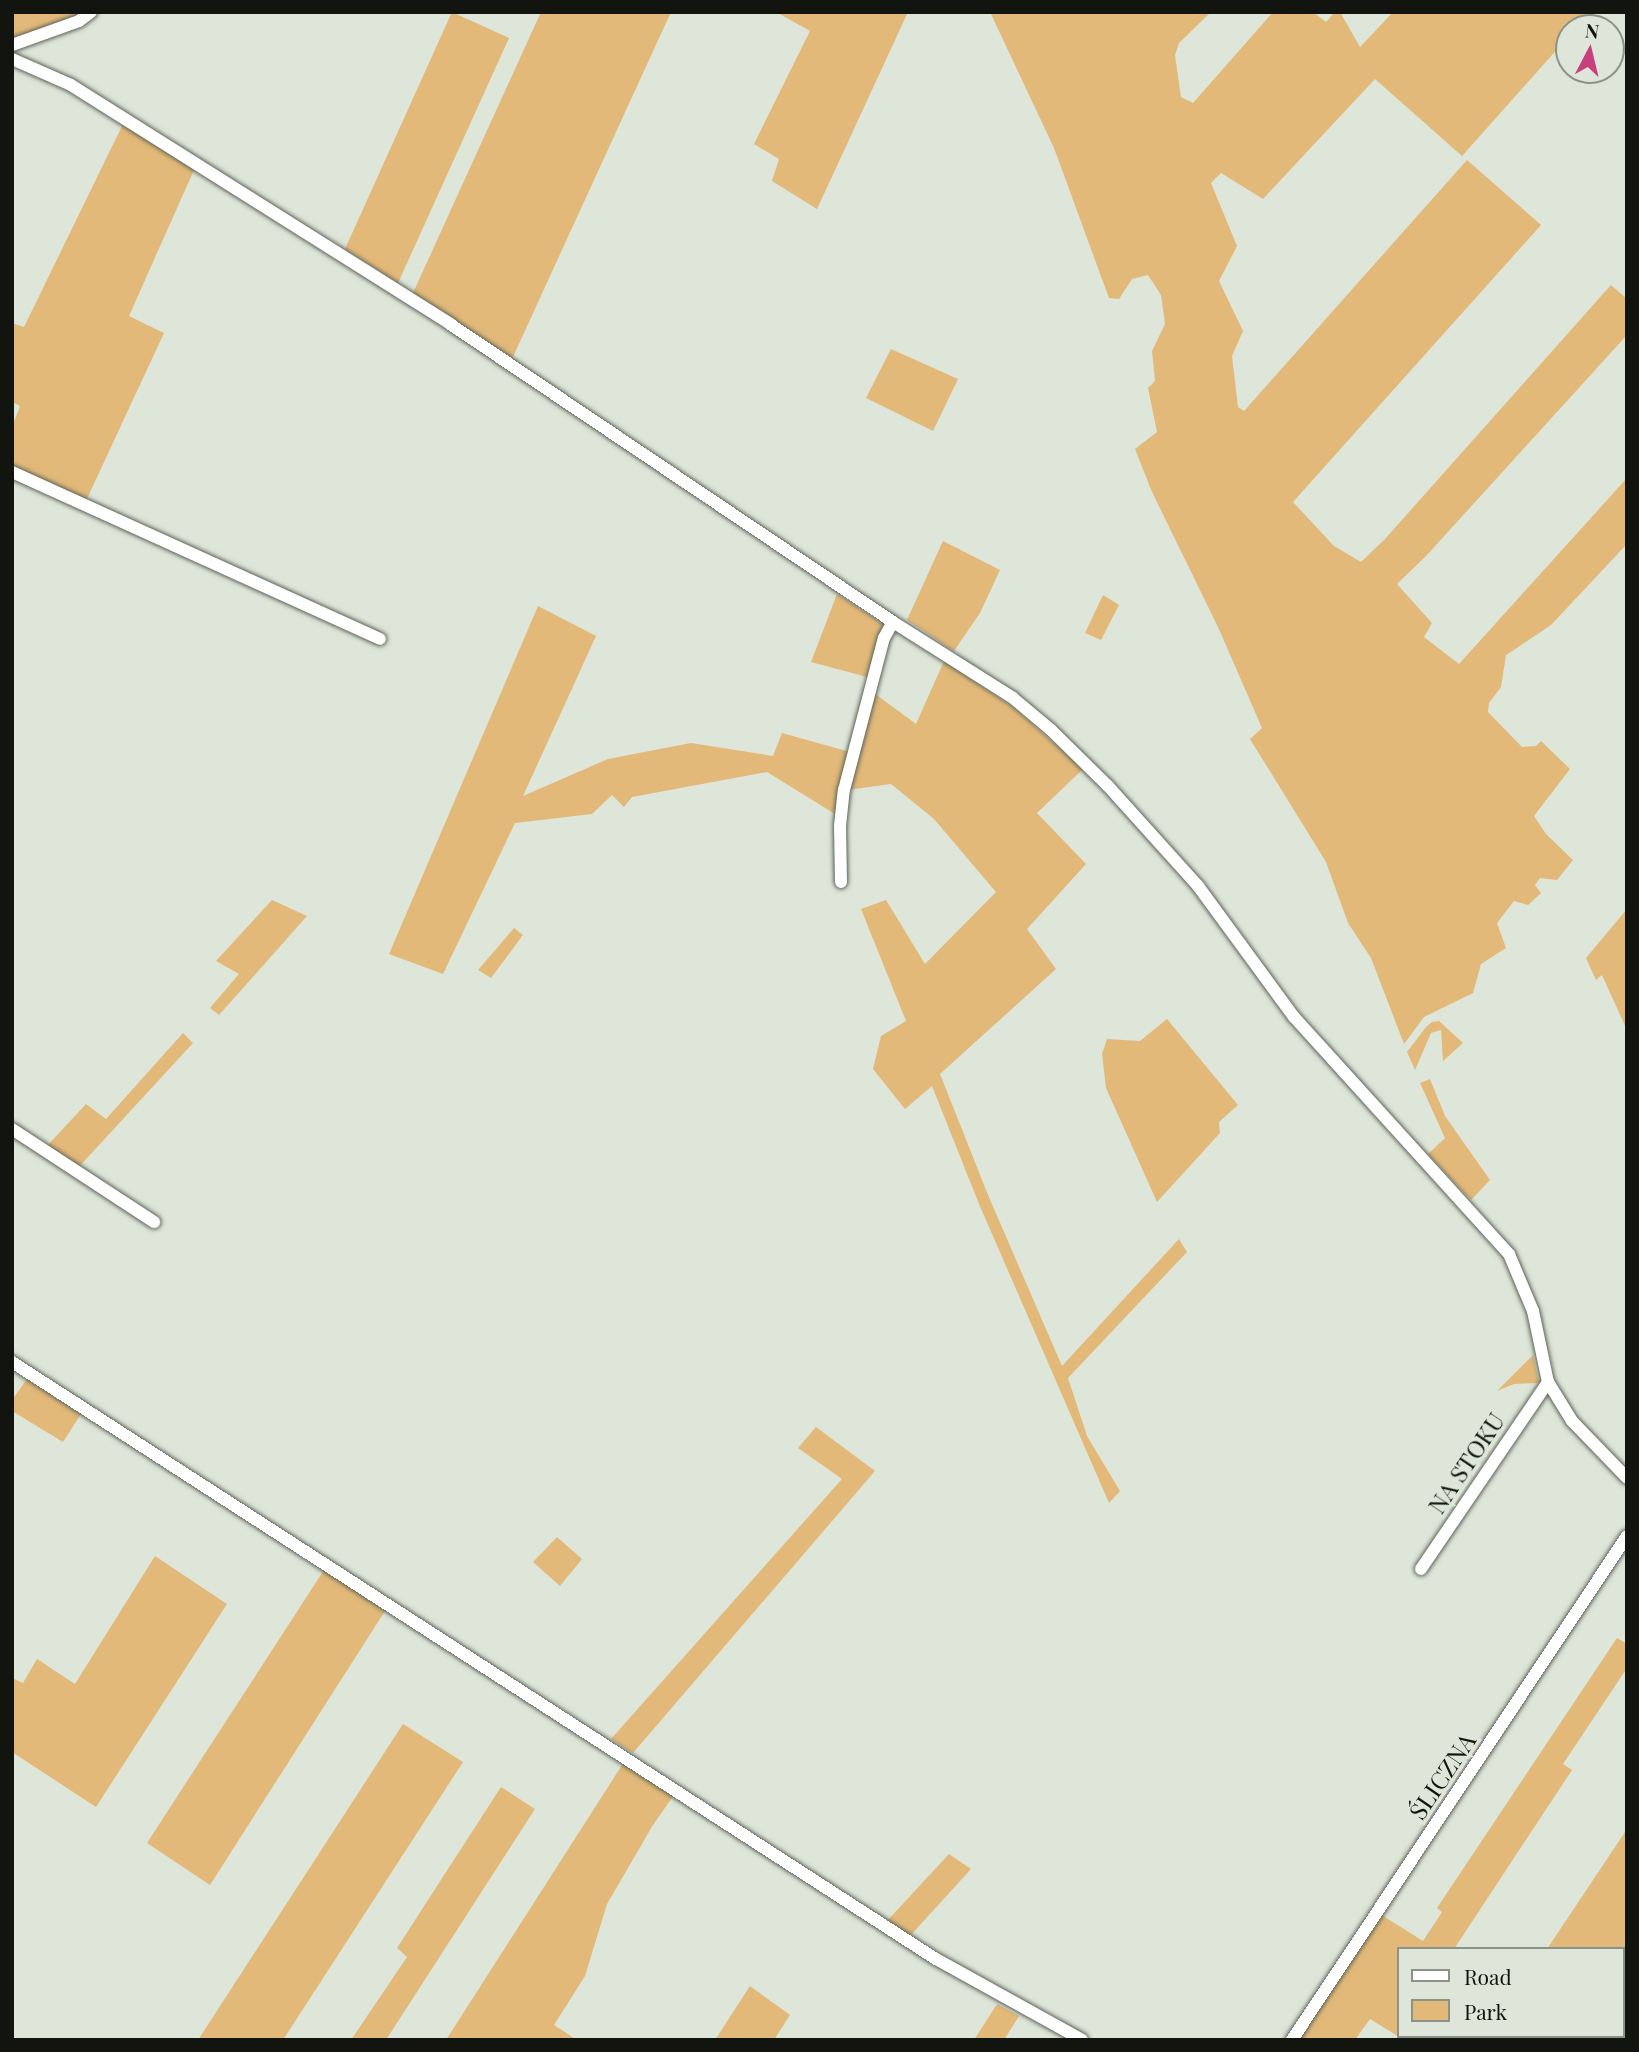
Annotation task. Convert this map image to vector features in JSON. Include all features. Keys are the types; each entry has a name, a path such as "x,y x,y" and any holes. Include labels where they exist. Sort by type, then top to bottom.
{"street":[{"path":"12,45 79,21 91,12"},
{"path":"12,59 71,85 450,324 893,622 1013,698 1051,730 1108,786 1198,886 1294,1017 1509,1254 1533,1311 1548,1382 1572,1421 1627,1478"},
{"path":"12,472 380,639"},
{"path":"841,882 840,826 844,790 884,638 893,622"},
{"path":"12,1129 154,1222"},
{"path":"12,1362 833,1894 936,1959 1082,2040"},
{"name":"NA STOKU","path":"1421,1569 1548,1382"},
{"name":"ŚLICZNA","path":"1292,2040 1627,1536"}],"green space":[{"path":"12,12 84,12 12,40"},
{"path":"452,12 509,38 398,283 345,249"},
{"path":"541,12 671,12 512,359 413,293"},
{"path":"776,12 908,12 817,209 772,181 779,159 754,144 810,31"},
{"path":"990,12 1211,12 1179,43 1175,55 1181,97 1193,103 1273,12 1313,12 1326,22 1335,12 1340,12 1360,47 1393,12 1590,12 1555,14 1555,52 1462,156 1375,79 1263,199 1221,173 1211,183 1237,246 1219,281 1243,331 1232,356 1238,407 1244,411 1467,160 1541,225 1293,502 1334,546 1361,562 1385,539 1611,285 1627,299 1627,335 1427,555 1397,584 1432,623 1424,637 1459,664 1627,478 1627,544 1551,625 1506,655 1501,687 1489,703 1488,712 1522,747 1536,746 1541,741 1570,769 1534,816 1546,834 1573,860 1557,880 1540,878 1535,885 1541,893 1528,905 1514,901 1497,923 1506,948 1481,964 1473,993 1424,1017 1404,1044 1371,958 1348,923 1326,862 1250,739 1262,728 1218,627 1152,492 1135,449 1157,432 1148,388 1155,381 1152,351 1165,324 1161,295 1148,275 1132,279 1119,299 1109,298 1054,148"},
{"path":"124,122 194,170 129,316 164,333 85,503 12,472 12,427 20,406 12,402 12,323 24,327"},
{"path":"891,349 958,379 933,431 866,398"},
{"path":"943,541 1000,570 980,613 954,651 907,620"},
{"path":"837,594 883,624 867,677 811,662"},
{"path":"1103,595 1119,605 1101,640 1085,633"},
{"path":"538,606 596,636 523,796 608,759 691,743 773,756 782,733 850,752 835,814 767,772 632,797 624,807 612,795 592,814 515,823 443,974 389,954"},
{"path":"944,661 1014,708 1083,769 1037,813 1086,864 1027,929 1056,969 940,1074 988,1195 1062,1366 1179,1239 1187,1252 1068,1378 1087,1436 1120,1491 1109,1503 979,1204 932,1086 905,1109 873,1069 881,1036 906,1021 861,909 886,900 925,964 996,892 934,819 891,784 847,790 874,693 916,724"},
{"path":"272,900 307,916 219,1015 210,1008 239,974 216,961"},
{"path":"1627,909 1627,1030 1602,975 1596,980 1586,958"},
{"path":"514,928 523,935 491,978 478,970"},
{"path":"1167,1019 1238,1105 1219,1122 1220,1133 1157,1202 1106,1088 1102,1054 1107,1039 1140,1041"},
{"path":"1439,1021 1463,1043 1443,1061 1441,1030 1431,1033 1415,1070 1407,1052 1426,1027"},
{"path":"183,1033 193,1043 77,1169 46,1147 86,1104 106,1119"},
{"path":"1430,1079 1445,1116 1490,1180 1471,1200 1428,1154 1445,1138 1420,1083"},
{"path":"1533,1355 1539,1383 1514,1384 1497,1391"},
{"path":"27,1379 81,1414 63,1442 12,1411 12,1400"},
{"path":"816,1427 875,1471 633,1753 611,1739 842,1479 798,1448"},
{"path":"557,1537 582,1559 560,1586 533,1562"},
{"path":"155,1556 227,1604 96,1807 12,1752 12,1678 23,1683 37,1659 75,1684"},
{"path":"324,1570 385,1611 210,1885 147,1843"},
{"path":"1617,1638 1627,1644 1627,1668 1563,1764 1572,1770 1455,1947 1398,1947 1398,2036 1370,2019 1355,2040 1297,2040 1380,1914 1423,1941 1442,1912 1437,1908"},
{"path":"403,1724 463,1762 283,2040 198,2040"},
{"path":"624,1762 674,1795 653,1825 607,1904 585,1976 554,2025 577,2040 446,2040"},
{"path":"501,1787 535,1809 386,2040 351,2040 407,1957 397,1948"},
{"path":"1627,1829 1625,1973 1625,1947 1548,1947"},
{"path":"949,1854 971,1869 910,1936 886,1922"},
{"path":"750,1986 790,2015 774,2040 715,2040"},
{"path":"997,2004 1019,2016 1004,2040 974,2040"},
{"path":"1401,2038 1583,2038 1582,2040"}]}
